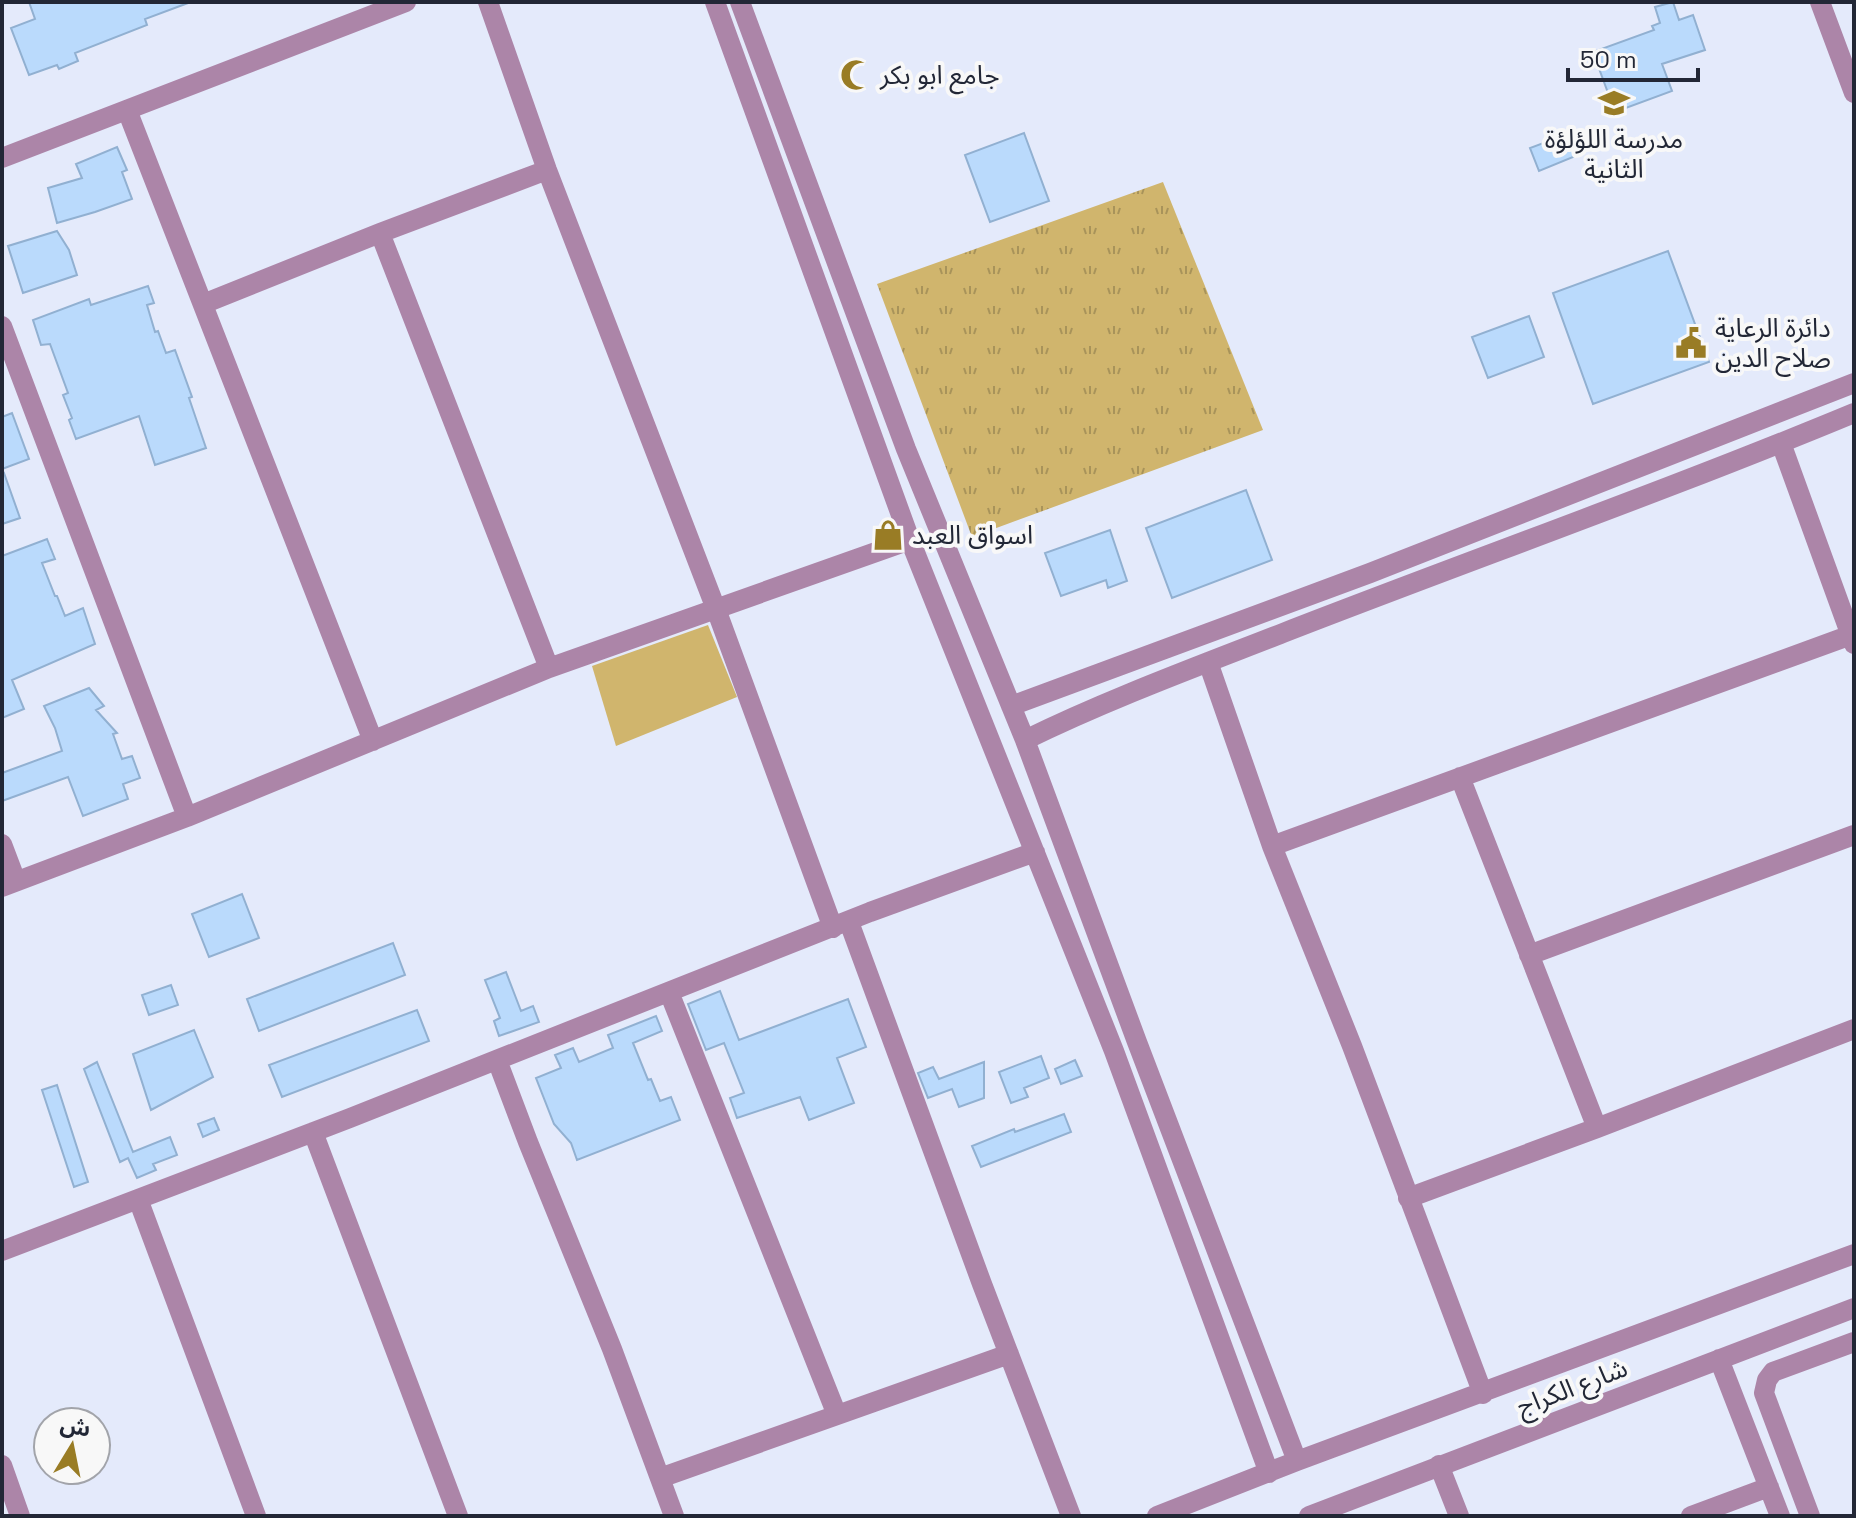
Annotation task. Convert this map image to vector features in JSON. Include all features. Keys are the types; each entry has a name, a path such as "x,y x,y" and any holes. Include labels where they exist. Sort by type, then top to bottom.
{"street":[{"path":"2,158 406,2"},
{"path":"488,2 547,170 716,609 1071,1516"},
{"path":"715,2 910,540 1114,1051 1269,1473"},
{"path":"740,2 906,449 1025,740 1297,1461"},
{"path":"1820,2 1854,93"},
{"path":"127,110 373,741"},
{"path":"203,304 547,170"},
{"path":"380,233 549,668"},
{"path":"2,326 11,379 187,817"},
{"path":"1011,706 1370,573 1854,383"},
{"path":"1025,740 1128,693 1854,413"},
{"path":"1272,846 1852,639 1781,443"},
{"path":"880,457 906,449"},
{"path":"1676,453 1667,465 1668,472 1676,480 1683,480"},
{"path":"1633,470 1642,471 1646,476 1649,488 1643,496"},
{"path":"2,844 9,884 187,817 549,668 910,540"},
{"path":"1208,662 1272,846 1352,1046 1483,1394"},
{"path":"1118,667 1128,693"},
{"path":"1460,777 1597,1128"},
{"path":"1529,955 1854,835"},
{"path":"2,1251 870,912 1035,852"},
{"path":"669,992 837,1415"},
{"path":"1408,1198 1854,1029"},
{"path":"1114,1051 1137,1042"},
{"path":"497,1060 612,1349 674,1516"},
{"path":"313,1132 458,1516"},
{"path":"138,1199 256,1516"},
{"path":"1157,1516 1854,1254"},
{"name":"شارع الكراج","path":"1309,1516 1854,1308"},
{"path":"1810,1516 1764,1393 1767,1380 1773,1372 1854,1342"},
{"path":"660,1478 1009,1354"},
{"path":"1719,1359 1780,1516"},
{"path":"2,1465 20,1516"},
{"path":"1439,1465 1459,1516"},
{"path":"1691,1516 1769,1487"}],"green space":[{"path":"1163,182 1263,430 972,537 877,284"},
{"path":"708,625 737,697 616,746 592,666"}],"building":[{"path":"29,2 188,3 145,19 147,25 75,53 78,61 59,69 57,65 29,75 11,28 35,19"},
{"path":"1673,2 1679,20 1693,15 1705,50 1662,64 1672,91 1615,112 1593,52 1654,30 1652,26 1660,23 1655,7"},
{"path":"1024,133 1049,201 990,222 965,155"},
{"path":"1570,133 1578,155 1539,171 1530,148"},
{"path":"117,147 127,170 122,172 132,199 57,223 48,188 82,178 76,164"},
{"path":"57,231 69,250 77,275 23,293 8,246"},
{"path":"1668,251 1709,362 1593,404 1553,293"},
{"path":"148,286 154,303 147,305 155,332 158,331 166,353 175,350 206,448 155,465 139,416 76,439 63,395 68,393 50,344 41,345 33,320 89,299 91,305"},
{"path":"1529,316 1544,357 1488,378 1472,337"},
{"path":"12,413 29,459 2,469 2,417"},
{"path":"2,474 20,518 2,524"},
{"path":"1246,490 1272,560 1172,598 1146,528"},
{"path":"1110,530 1127,581 1108,588 1106,580 1061,596 1045,553"},
{"path":"47,539 55,559 42,563 55,596 65,616 83,608 95,644 12,680 24,709 2,718 2,556"},
{"path":"89,688 104,706 96,710 117,733 113,734 122,759 132,756 140,778 123,784 128,799 83,816 68,777 2,801 2,773 62,751 44,706"},
{"path":"242,894 259,938 209,957 192,914"},
{"path":"393,943 405,975 259,1031 247,999"},
{"path":"506,972 521,1011 533,1006 539,1022 499,1036 494,1021 500,1018 485,980"},
{"path":"171,985 178,1005 149,1015 142,995"},
{"path":"720,991 739,1040 848,999 866,1047 837,1058 854,1103 809,1120 800,1097 737,1118 730,1098 744,1093 724,1043 706,1050 688,1004"},
{"path":"417,1010 429,1041 282,1097 269,1065"},
{"path":"656,1016 662,1031 633,1043 660,1101 671,1097 680,1120 577,1160 571,1143 554,1124 536,1078 561,1068 555,1055 573,1048 579,1062 613,1048 608,1035"},
{"path":"194,1030 213,1077 151,1110 133,1054"},
{"path":"1041,1056 1049,1078 1024,1088 1028,1097 1011,1103 999,1072"},
{"path":"1075,1060 1082,1076 1061,1084 1055,1069"},
{"path":"97,1062 133,1152 170,1137 177,1155 153,1164 156,1170 137,1178 128,1158 120,1162 84,1069"},
{"path":"984,1062 984,1098 959,1107 952,1089 928,1098 918,1073 933,1067 939,1079"},
{"path":"57,1085 88,1182 74,1187 42,1090"},
{"path":"1064,1114 1071,1132 981,1167 972,1146"},
{"path":"214,1118 219,1130 203,1137 198,1124"}],"place":[{"name":"جامع ابو بكر","path":"856,75"},
{"name":"مدرسة اللؤلؤة الثانية","path":"1614,103"},
{"name":"دائرة الرعاية صلاح الدين","path":"1691,343"},
{"name":"اسواق العبد","path":"888,535"}]}
